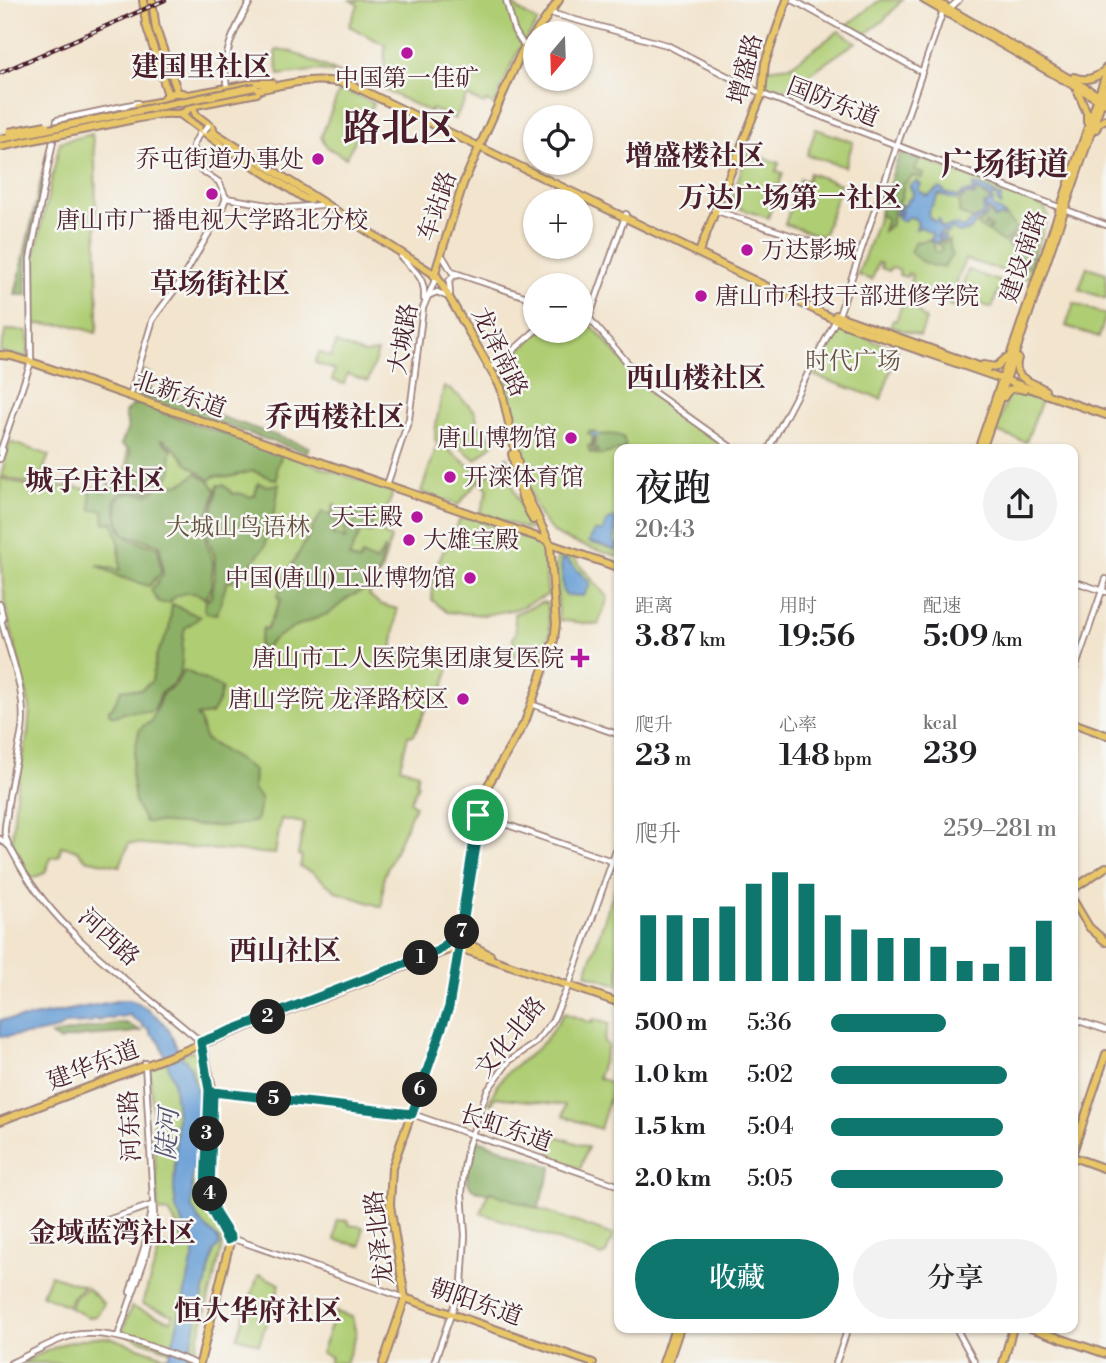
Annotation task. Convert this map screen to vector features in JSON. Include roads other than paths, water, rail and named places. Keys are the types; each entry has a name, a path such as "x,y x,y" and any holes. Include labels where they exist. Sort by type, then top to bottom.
{"main road":[{"path":"147,0 150,28 170,93 167,113"},
{"name":"车站路","path":"547,21 562,0"},
{"name":"增盛路","path":"700,250 761,93 762,64 785,0"},
{"path":"924,0 1049,67 1102,100"},
{"path":"934,0 1077,90 1088,116 1086,131"},
{"name":"车站路","path":"546,21 552,14"},
{"name":"车站路","path":"435,277 481,147 523,52"},
{"path":"1049,67 1058,68 1084,80 1100,75 1106,68"},
{"name":"建设南路","path":"1063,208 1086,131 1102,100 1106,74"},
{"path":"0,141 150,103 170,93 188,95 312,79 350,84 837,318 989,377 995,386 985,426"},
{"path":"1061,79 1102,100"},
{"path":"0,141 271,85"},
{"path":"0,141 167,113 180,114 187,112 191,106 257,93 271,85"},
{"name":"建设南路","path":"983,444 1106,89"},
{"path":"188,95 191,106 205,128"},
{"path":"180,114 205,128"},
{"path":"1088,143 1097,125 1106,119"},
{"name":"龙泽南路","path":"205,128 435,277"},
{"name":"龙泽南路","path":"311,198 435,277 497,387 505,410 522,497 527,510 548,541 553,634 525,722 482,797 459,947"},
{"path":"416,263 426,266 432,264 442,253"},
{"path":"837,318 963,360 1051,396 1106,413"},
{"path":"963,360 990,368 1001,365 1023,325"},
{"path":"1023,325 1023,340 1015,365 1016,371 1021,378 1045,390"},
{"name":"北新东道","path":"0,355 32,362 614,564"},
{"path":"968,367 1045,390 1106,413"},
{"name":"建设南路","path":"981,444 985,426 1005,377"},
{"path":"988,434 1008,391 1019,388 1045,397 1051,396"},
{"path":"1078,723 1106,733"},
{"path":"1078,885 1106,866"},
{"path":"1078,908 1089,927 1106,944"},
{"path":"1078,914 1088,930 1106,944"},
{"path":"438,951 452,939 462,923"},
{"path":"462,923 468,942 491,955"},
{"path":"202,1043 438,951 459,947 491,955 614,999"},
{"path":"202,1043 459,947 568,983"},
{"name":"龙泽北路","path":"382,1363 403,1297 390,1205 390,1186 395,1160 444,1014 459,947"},
{"name":"龙泽北路","path":"410,1115 446,1016 459,947"},
{"path":"431,957 447,954 454,965"},
{"path":"454,983 459,959 466,954 520,968"},
{"path":"195,1363 229,1239 216,1214 210,1192 213,1092 202,1043"},
{"path":"202,1043 209,1090 205,1179 207,1198 213,1216 229,1239"},
{"name":"建华东道","path":"0,1120 202,1043"},
{"path":"1078,1128 1106,1046"},
{"path":"1078,1139 1106,1054"},
{"path":"1078,1156 1106,1167"},
{"name":"朝阳东道","path":"403,1297 593,1363"},
{"path":"665,1363 675,1333"},
{"path":"1002,1363 1011,1333"},
{"path":"1046,1333 1106,1352"},
{"path":"1054,1333 1106,1352"}],"street":[{"path":"227,89 225,70 228,44 251,0"},
{"path":"506,0 514,29 523,45"},
{"path":"793,0 922,72"},
{"path":"773,444 837,318 922,72 946,10 959,0"},
{"name":"国防东道","path":"552,14 659,43 761,93 1106,225"},
{"path":"0,460 32,362 30,259 56,138 57,120 150,103"},
{"path":"56,138 151,116"},
{"path":"130,397 153,319 177,287 220,214 226,198 219,182 200,168 193,146 205,128"},
{"path":"226,198 281,208 321,205"},
{"path":"715,210 859,258"},
{"path":"593,307 625,215"},
{"path":"442,253 450,270 523,296"},
{"path":"401,257 416,270 425,290 425,302"},
{"path":"425,302 432,292 448,296 449,281 453,276 460,275"},
{"path":"425,302 435,277"},
{"name":"大城路","path":"387,486 409,419 425,302"},
{"path":"593,323 652,391 727,444"},
{"path":"488,367 497,365 523,342"},
{"path":"0,452 32,362"},
{"path":"1078,662 1104,592 1106,579"},
{"path":"1078,583 1104,592"},
{"name":"河西路","path":"0,604 22,690 25,716 10,796 7,834 10,846"},
{"name":"河西路","path":"0,616 20,689 22,712 22,730 8,794 5,833 10,846 37,893 67,926 202,1043"},
{"path":"531,704 614,733"},
{"path":"480,816 614,862"},
{"path":"0,839 10,846"},
{"name":"文化北路","path":"434,1363 462,1283 465,1235 462,1193 464,1169 487,1091 509,1061 534,1044 552,1022 614,854"},
{"path":"1078,1021 1106,1030"},
{"name":"河东路","path":"117,1336 145,1248 152,1205 145,1064"},
{"name":"河东路","path":"117,1336 144,1261 154,1216 145,1064"},
{"name":"长虹东道","path":"213,1092 410,1115 614,1184"},
{"path":"54,1238 152,1205"},
{"name":"朝阳东道","path":"229,1239 403,1297"},
{"path":"12,1363 65,1338 95,1333 117,1336 195,1363"},
{"path":"836,1363 846,1333"},
{"path":"959,1333 975,1363"}],"water":[{"path":"917,181 921,185 918,190 927,196 940,188 958,197 964,192 972,192 974,185 1001,197 1001,205 997,196 993,195 993,206 1006,216 994,218 993,212 985,207 987,215 975,223 971,230 959,233 952,229 947,233 943,231 937,237 945,235 945,240 939,239 937,244 930,239 933,234 921,227 916,229 918,223 914,218 908,217 903,221 898,219 902,206 900,205 906,205 907,200 912,198 913,192 909,186","holes":["976,189 989,196 991,202 983,206 983,215 962,228 957,225 944,228 940,226 939,219 935,222 929,217 928,212 939,194 955,200 967,194 973,195"]},
{"path":"614,519 614,549 589,542 594,531 603,531 606,522"},
{"path":"565,558 590,583 583,596 566,595 563,592 561,561"},
{"path":"122,1000 138,1003 159,1018 169,1030 182,1059 185,1059 191,1068 200,1104 192,1208 220,1245 214,1251 190,1349 184,1363 150,1363 166,1360 171,1351 195,1250 176,1209 174,1190 177,1115 173,1080 160,1042 149,1029 130,1015 100,1021 94,1019 91,1023 66,1024 58,1029 35,1034 0,1037 0,1020 27,1018"}],"waterway":[{"path":"592,435 598,435"}],"tunnel":[{"path":"171,89 178,106 194,121"}],"railway":[{"path":"0,73 165,0"}],"place":[{"name":"中国第一佳矿","path":"407,53"},
{"name":"乔屯街道办事处","path":"318,159"},
{"name":"唐山市广播电视大学路北分校","path":"212,194"},
{"name":"万达影城","path":"747,250"},
{"name":"唐山市科技干部进修学院","path":"701,296"},
{"name":"唐山博物馆","path":"571,438"},
{"name":"开滦体育馆","path":"450,477"},
{"name":"天王殿","path":"417,517"},
{"name":"大雄宝殿","path":"409,540"},
{"name":"中国(唐山)工业博物馆","path":"470,578"},
{"name":"唐山市工人医院集团康复医院","path":"580,658"},
{"name":"唐山学院 龙泽路校区","path":"463,699"}],"district":[{"name":"建国里社区","path":"201,66"},
{"name":"路北区","path":"400,128"},
{"name":"增盛楼社区","path":"695,155"},
{"name":"广场街道","path":"1005,164"},
{"name":"万达广场第一社区","path":"790,197"},
{"name":"草场街社区","path":"220,283"},
{"name":"西山楼社区","path":"696,377"},
{"name":"乔西楼社区","path":"335,416"},
{"name":"城子庄社区","path":"95,480"},
{"name":"西山社区","path":"285,950"},
{"name":"金域蓝湾社区","path":"112,1232"},
{"name":"恒大华府社区","path":"258,1310"}],"park label":[{"name":"时代广场","path":"853,361"},
{"name":"大城山鸟语林","path":"238,527"}],"water label":[{"name":"陡河","path":"167,1134"}]}
